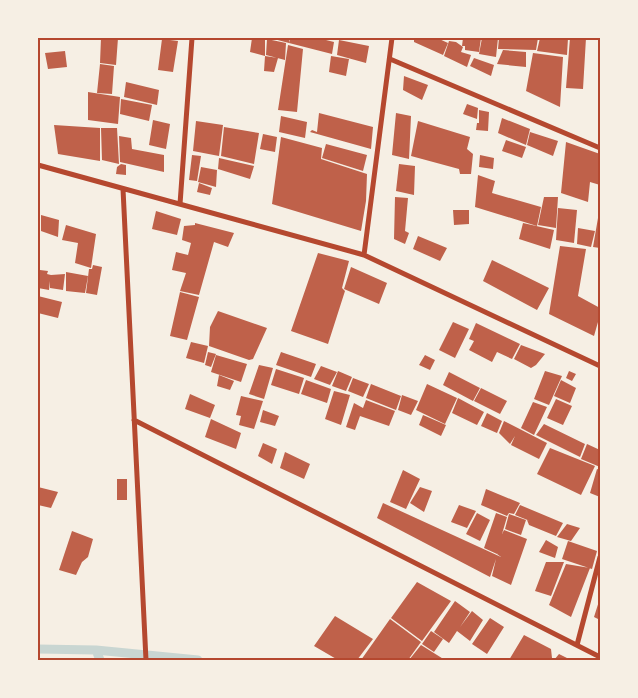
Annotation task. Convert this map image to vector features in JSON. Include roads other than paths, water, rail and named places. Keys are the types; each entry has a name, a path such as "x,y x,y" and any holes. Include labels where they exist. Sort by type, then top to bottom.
{"street":[{"path":"180,204 192,38"},
{"path":"364,255 392,38"},
{"path":"390,59 600,148"},
{"path":"38,165 364,255 600,366"},
{"path":"123,189 146,660"},
{"path":"134,420 600,657"},
{"path":"577,645 600,557"}],"waterway":[{"path":"38,649 96,650 198,660"},
{"path":"96,650 100,660"}]}
